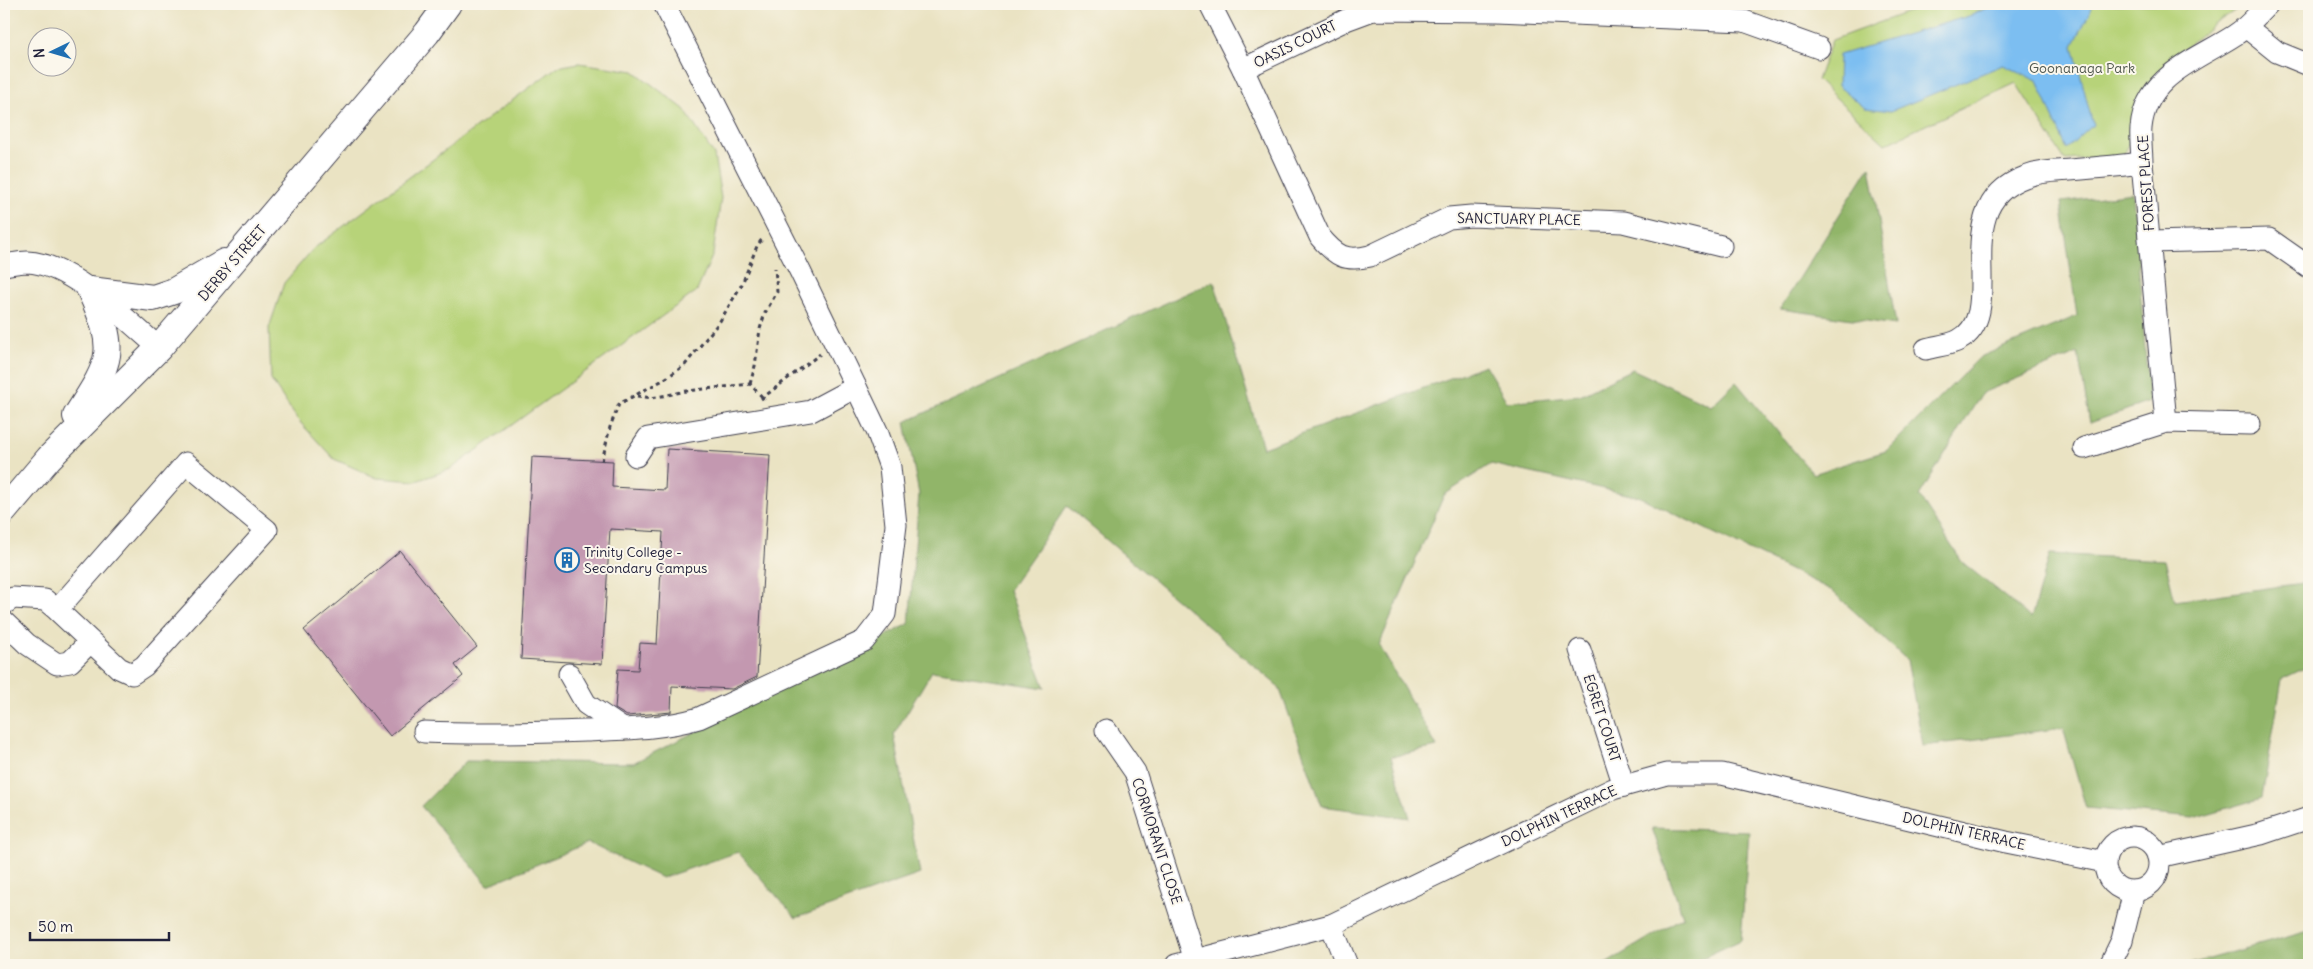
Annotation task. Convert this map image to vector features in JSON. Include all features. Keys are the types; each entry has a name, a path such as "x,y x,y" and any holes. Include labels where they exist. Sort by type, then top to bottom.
{"main road":[{"name":"DERBY STREET","path":"4,511 49,458 159,348 426,33 448,4"},
{"path":"49,458 95,386 107,362 108,337 90,290 153,298 174,291 242,252"}],"street":[{"path":"424,732 499,734 623,730 676,725 699,718 864,641 885,614 896,525 890,467 877,431 835,343 769,230 664,4"},
{"name":"SANCTUARY PLACE","path":"1210,4 1244,69 1320,237 1339,256 1360,258 1370,256 1444,220 1471,216 1623,222 1721,246"},
{"name":"FOREST PLACE","path":"2166,422 2142,163 2141,128 2145,110 2153,92 2180,66 2234,36 2246,27 2268,4"},
{"name":"OASIS COURT","path":"1244,69 1346,20 1373,10 1498,11 1730,20 1760,26 1819,48"},
{"path":"2246,27 2277,52 2309,65"},
{"path":"1926,349 1959,340 1973,328 1979,315 1982,229 1992,204 2011,184 2025,176 2041,172 2142,163"},
{"path":"2150,242 2269,239 2309,267"},
{"path":"4,265 27,262 52,267 90,290 159,348"},
{"path":"636,456 648,438 811,411 856,387"},
{"path":"2084,448 2166,422 2250,424"},
{"path":"4,604 13,598 45,600 119,668 132,674 144,666 267,530 186,463 58,610"},
{"path":"4,622 27,644 57,664 70,662 90,642"},
{"name":"EGRET COURT","path":"1580,650 1624,786"},
{"path":"570,674 586,704 623,730"},
{"name":"CORMORANT CLOSE","path":"1106,730 1135,772 1186,963"},
{"name":"DOLPHIN TERRACE","path":"1186,963 1331,925 1613,788 1667,774 1722,774 2006,842 2105,862"},
{"path":"2158,857 2261,834 2309,818"},
{"path":"2129,837 2147,842 2154,848 2158,857 2156,876 2143,889 2134,891 2124,890 2110,880 2105,862 2112,845 2129,837"},
{"path":"2110,965 2122,940 2134,891"},
{"path":"1331,925 1347,965"}],"path":[{"path":"766,247 769,230"},
{"path":"602,460 610,427 619,404 636,396 685,365 720,321 742,284 756,246 769,230"},
{"path":"750,384 755,366 760,328 765,313 778,292 774,264"},
{"path":"760,400 835,343"},
{"path":"636,396 652,398 687,391 750,384"},
{"path":"750,384 770,404"}],"green space":[{"name":"Goonanaga Park","path":"1930,4 2246,4 2222,19 2189,44 2143,90 2139,98 2130,140 2123,156 2065,160 2016,83 1885,144 1817,80 1832,40"},
{"path":"579,63 634,71 684,109 714,155 721,198 713,254 697,291 451,469 416,481 377,478 334,459 298,420 271,380 269,328 284,283 313,249 557,67"},
{"path":"1870,166 1896,325 1780,309"},
{"path":"2133,193 2149,402 2090,423 2078,353 1982,393 1919,496 1962,562 2031,618 2050,554 2165,560 2175,601 2309,582 2309,666 2282,679 2262,798 2193,818 2086,808 2063,728 1923,746 1907,660 1831,590 1640,497 1491,464 1444,495 1379,645 1437,747 1391,757 1410,818 1322,806 1279,687 1067,506 1009,590 1045,688 932,671 894,734 920,874 796,918 738,852 662,878 588,843 488,885 421,806 466,761 633,763 909,624 919,494 905,422 1214,281 1263,448 1485,365 1507,402 1580,395 1632,369 1711,406 1736,382 1813,474 1886,451 1980,357 2077,316 2061,202"},
{"path":"1652,828 1749,831 1741,940 1687,965 1604,965 1683,917"},
{"path":"2309,931 2309,965 2189,965 2190,964"}],"water":[{"path":"1995,4 2094,4 2073,46 2093,125 2067,149 2037,81 2003,65 1891,111 1865,108 1838,86 1839,55 1972,15"}],"building":[{"path":"667,449 770,455 757,677 732,689 672,686 671,712 627,716 615,709 618,669 638,670 640,643 657,644 663,532 610,529 602,664 521,659 532,457 613,461 612,487 665,490"},
{"path":"400,551 477,647 455,665 463,676 390,736 304,630"}],"place":[{"name":"Trinity College - Secondary Campus","path":"567,560"}]}
